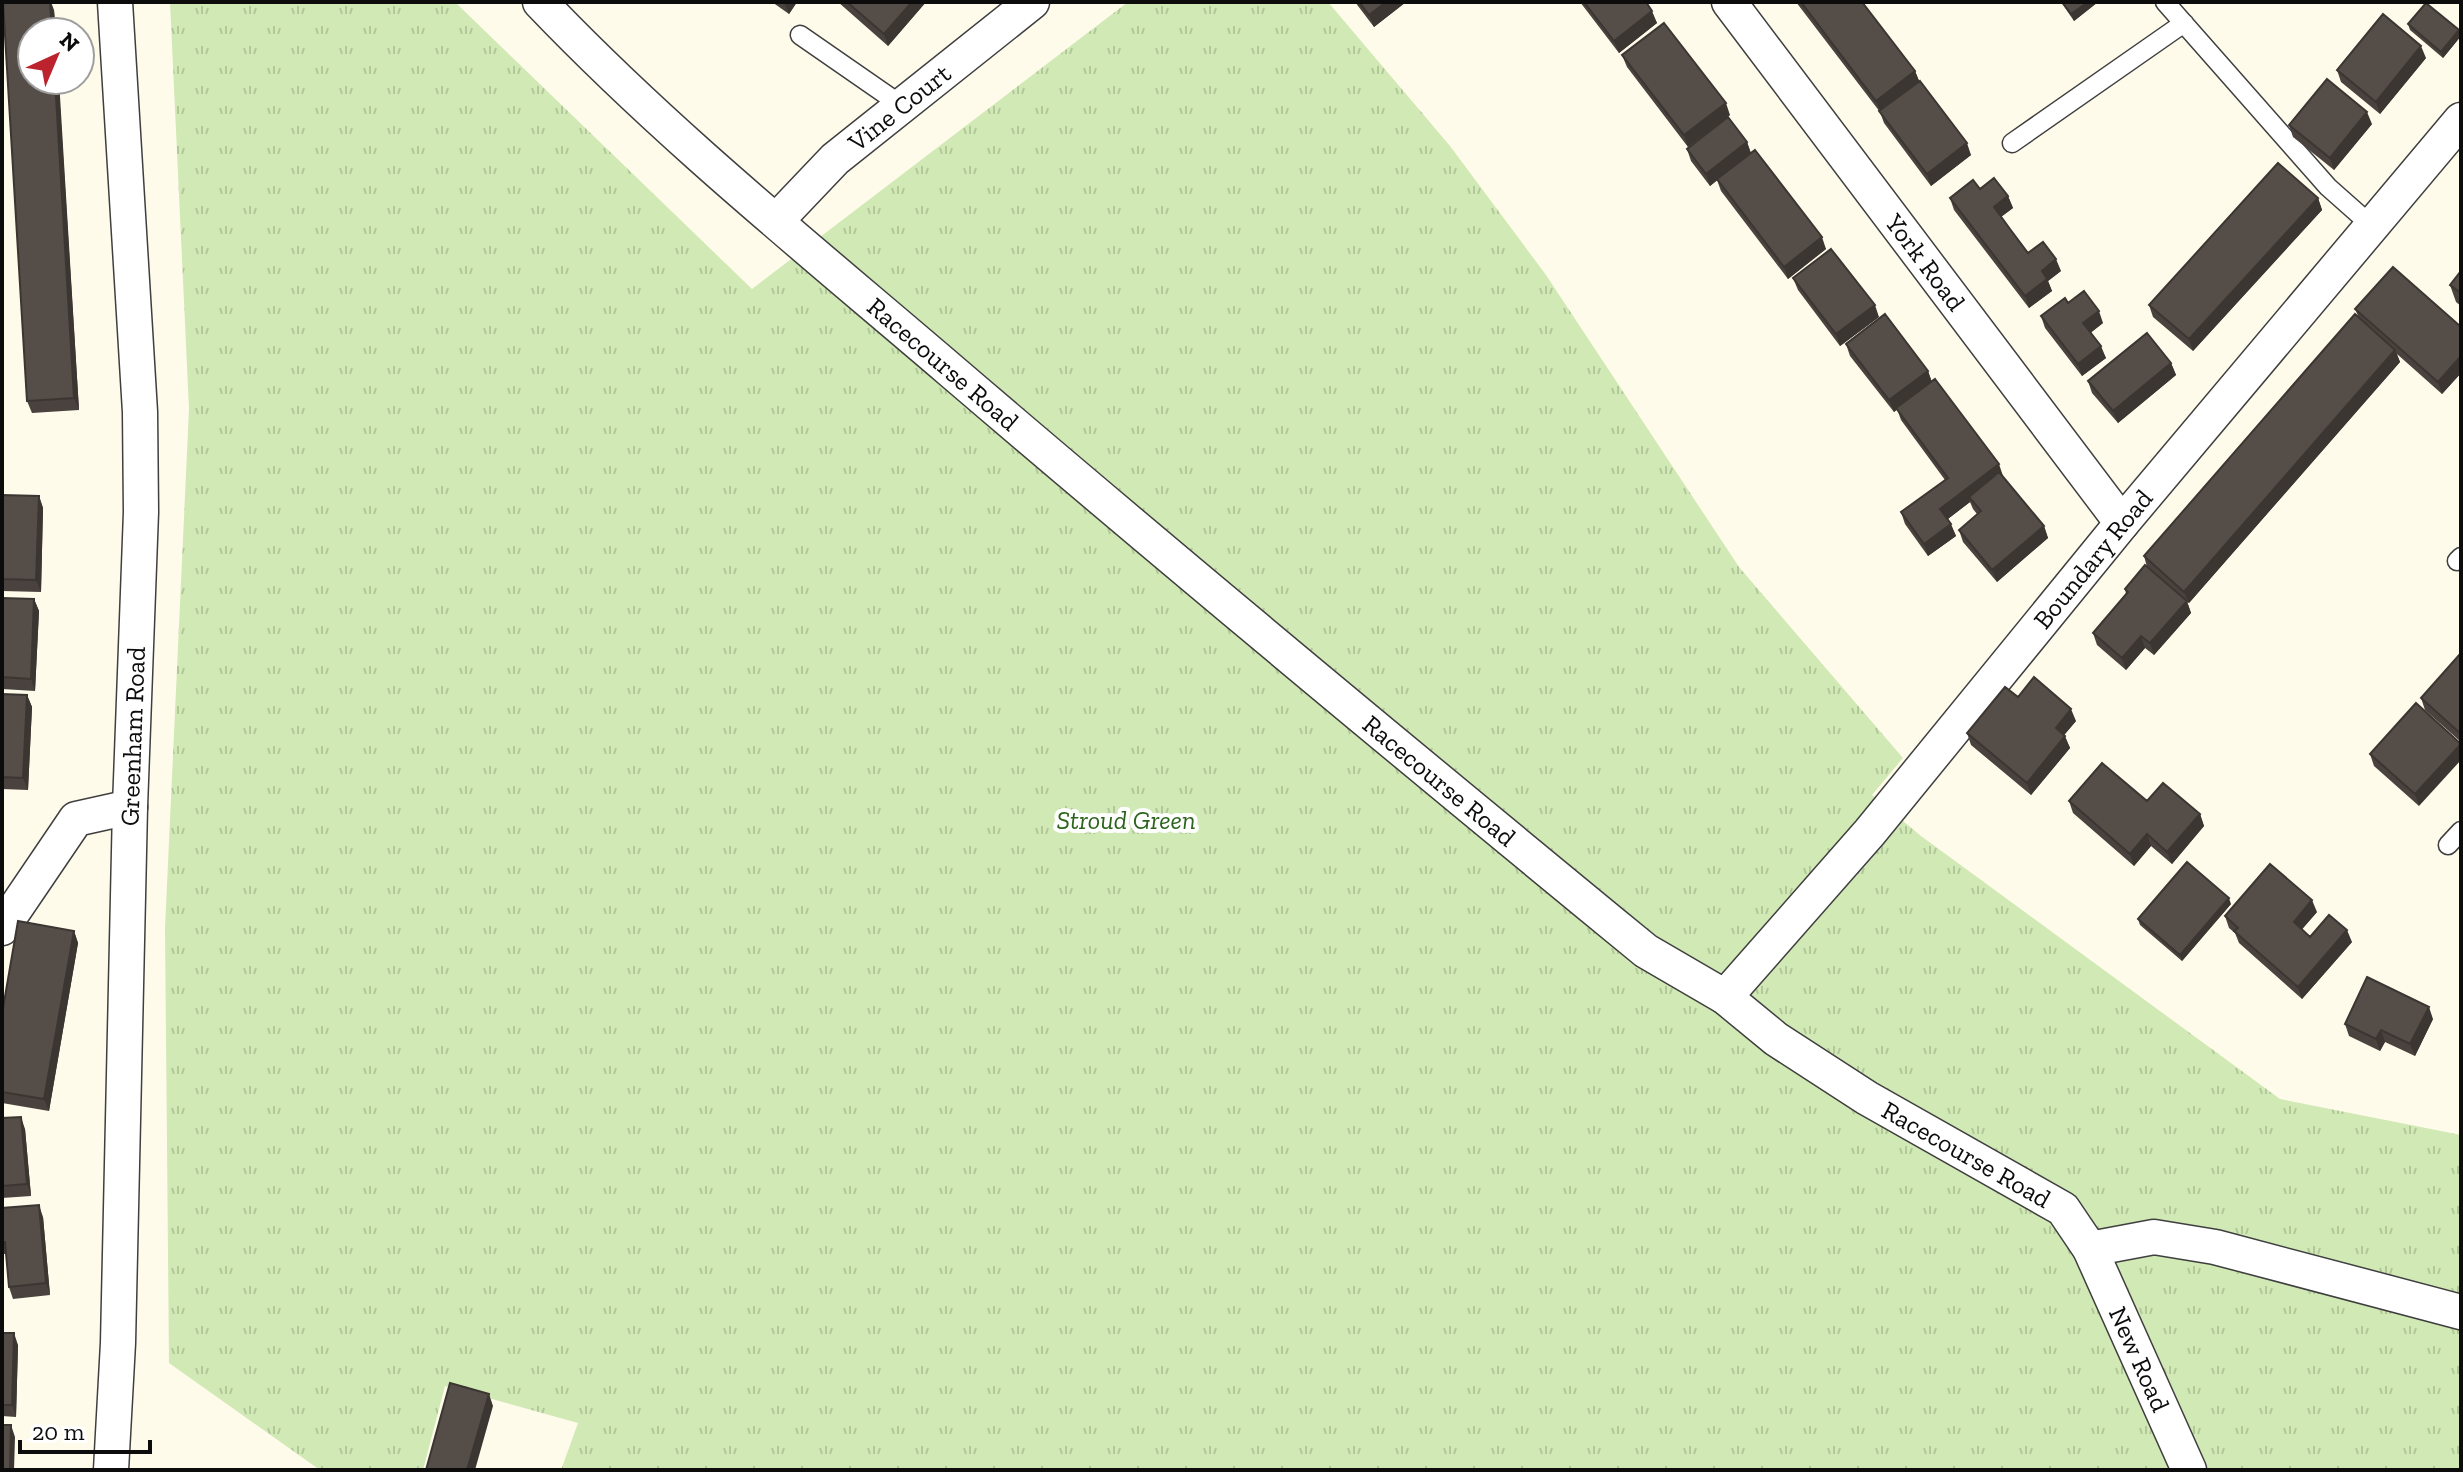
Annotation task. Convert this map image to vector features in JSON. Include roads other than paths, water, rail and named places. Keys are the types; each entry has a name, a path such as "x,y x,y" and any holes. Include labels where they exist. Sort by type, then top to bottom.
{"street":[{"name":"Greenham Road","path":"111,1470 118,1343 130,807 141,512 140,412 115,2"},
{"name":"Racecourse Road","path":"540,2 581,45 776,221 1209,591 1646,951 1725,997 1776,1039 1854,1089 2056,1204 2090,1249"},
{"name":"York Road","path":"1729,2 2122,523"},
{"name":"Vine Court","path":"776,221 835,159 1030,3"},
{"name":"Boundary Road","path":"1725,997 1870,832 2122,523 2461,120"},
{"path":"2,928 76,819 130,807"},
{"path":"2090,1249 2154,1237 2215,1247 2461,1312"},
{"name":"New Road","path":"2090,1249 2189,1470"}],"lane":[{"path":"2165,2 2328,187 2372,226"},
{"path":"2012,143 2184,23"},
{"path":"800,35 901,105"},
{"path":"2448,845 2461,831"}],"park label":[{"name":"Stroud Green","path":"1126,820"}]}
